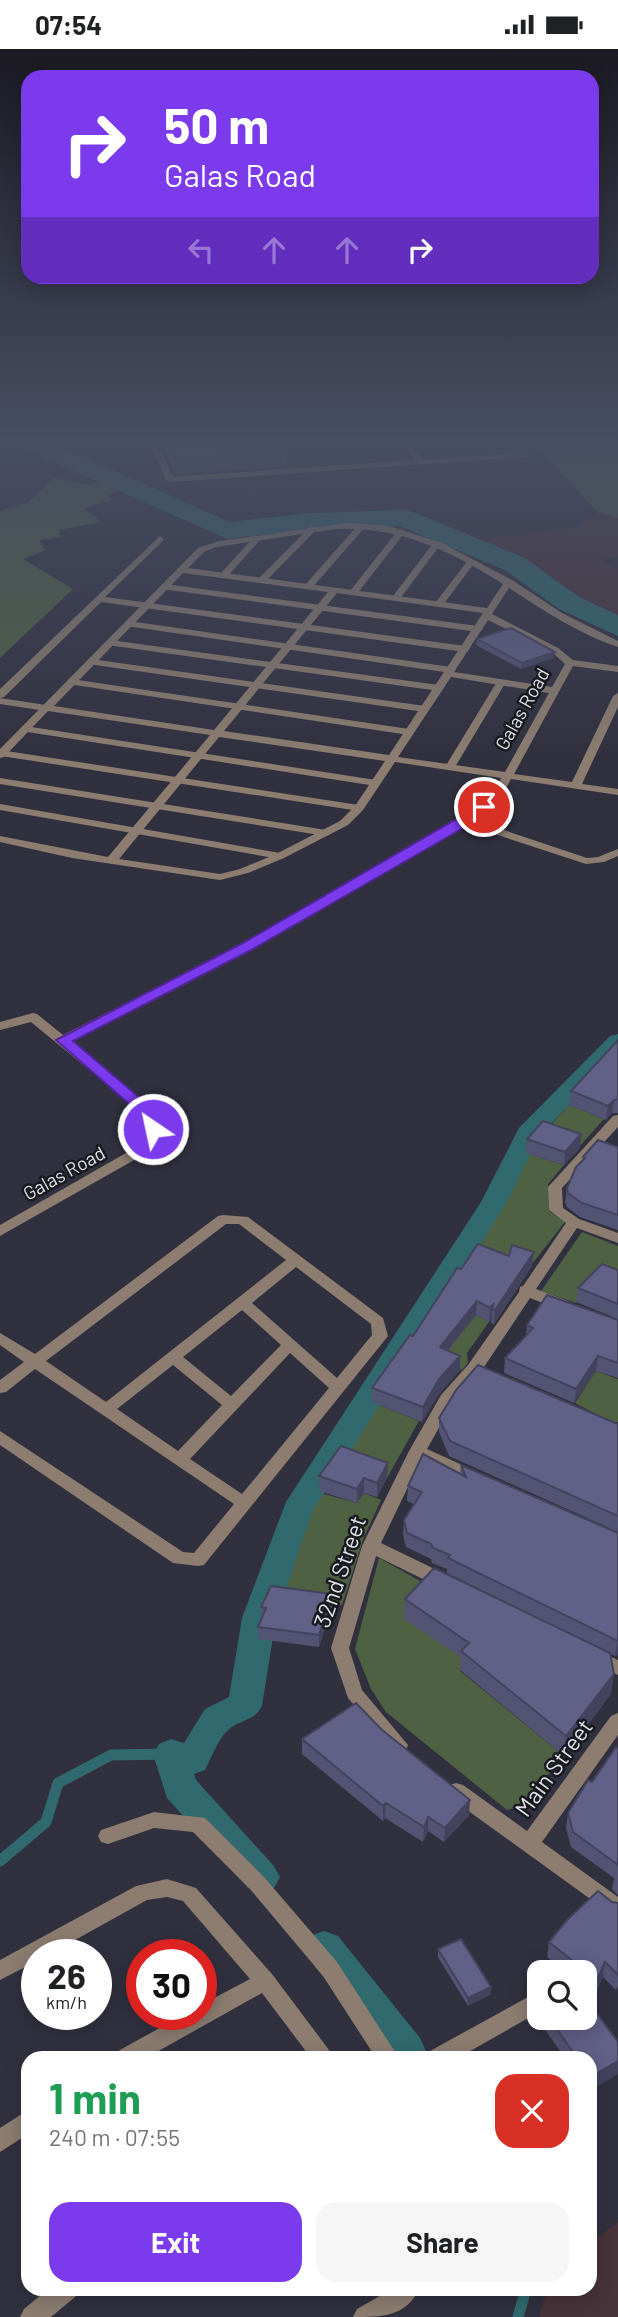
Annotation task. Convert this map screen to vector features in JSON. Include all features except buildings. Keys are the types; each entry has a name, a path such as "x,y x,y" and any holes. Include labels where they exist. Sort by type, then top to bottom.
{"street":[{"path":"0,695 149,550"},
{"path":"1,754 203,550"},
{"path":"223,576 248,550"},
{"path":"261,581 292,550"},
{"path":"308,587 341,550"},
{"path":"353,593 387,550"},
{"path":"396,599 434,550"},
{"path":"450,550 509,582 552,611 618,644"},
{"path":"439,604 472,561"},
{"path":"181,570 439,604 488,613 555,650 570,663 618,669"},
{"path":"0,839 111,862 220,877 244,871 326,833 345,823 359,808 509,582"},
{"path":"165,587 478,629"},
{"path":"111,862 335,590"},
{"path":"98,599 465,649"},
{"path":"129,624 289,646 555,691"},
{"path":"110,643 439,688"},
{"path":"91,661 425,709"},
{"name":"Galas Road","path":"0,1231 138,1152 149,1140 153,1129 142,1107 63,1040 248,946 466,821 500,790 570,663"},
{"path":"71,682 410,732"},
{"path":"450,767 501,682"},
{"path":"576,785 618,696"},
{"path":"0,701 618,792"},
{"path":"25,729 376,783"},
{"path":"1,754 359,808"},
{"path":"0,781 326,833"},
{"path":"0,807 280,856"},
{"path":"466,821 586,861 600,860 618,852"},
{"path":"0,1026 33,1017 63,1040"},
{"path":"618,1119 555,1187 556,1210 574,1221 618,1238"},
{"path":"0,1388 223,1219 243,1220 378,1322 380,1336 198,1560 179,1558 0,1437"},
{"name":"32nd Street","path":"409,1753 390,1738 354,1693 340,1648 371,1546 417,1451 447,1399 474,1369 574,1221"},
{"path":"106,1410 296,1260"},
{"path":"525,1290 581,1313"},
{"path":"242,1302 338,1387"},
{"path":"0,1338 244,1503"},
{"path":"180,1459 290,1344"},
{"path":"173,1357 232,1405"},
{"path":"474,1369 493,1377"},
{"path":"417,1451 497,1487"},
{"path":"371,1546 463,1591"},
{"path":"582,1650 618,1668"},
{"name":"Main Street","path":"530,1843 618,1721"},
{"path":"447,1783 618,1907"},
{"path":"108,1836 154,1820 198,1825 257,1883 330,1969 383,2051"},
{"path":"0,1971 143,1892 167,1888 189,1894 265,1981 319,2051"},
{"path":"139,2051 265,1981"},
{"path":"450,2051 527,2008"},
{"path":"0,2141 21,2126"},
{"path":"32,2317 58,2296"},
{"path":"365,2317 402,2296"}],"shaded area":[{"path":"498,550 618,550 618,556 601,560 618,569 618,621 588,606 540,572"},
{"path":"618,2222 618,2317 539,2317 545,2296 597,2296 597,2238"}],"green space":[{"path":"0,550 45,550 23,559 73,589 0,658"},
{"path":"569,1105 604,1119 578,1148 542,1134"},
{"path":"525,1153 564,1165 548,1184 549,1211 565,1222 532,1264 467,1255"},
{"path":"582,1232 618,1246 618,1285 600,1278 576,1303 541,1291"},
{"path":"476,1315 489,1322 467,1353 468,1363 462,1370 410,1349 461,1333"},
{"path":"596,1371 618,1379 618,1422 613,1423 575,1403"},
{"path":"372,1402 419,1421 387,1478 341,1460"},
{"path":"313,1491 357,1503 364,1493 381,1500 364,1537 342,1605 332,1606 255,1595 299,1513"},
{"path":"379,1558 504,1628 460,1671 564,1756 521,1806 507,1810 386,1712 371,1689 355,1649"}],"waterway":[{"path":"481,550 515,564 569,603 618,627"},
{"path":"261,1877 180,1787 171,1754 193,1760 217,1719 245,1706 259,1618 297,1510 494,1202 528,1133 618,1041"},
{"path":"0,1861 46,1822 58,1783 111,1755 171,1754"},
{"path":"324,1948 406,2051"},
{"path":"518,2317 524,2296"}],"route":[{"path":"153,1129 150,1118 142,1107 63,1040 248,946 466,821 484,807"}]}
